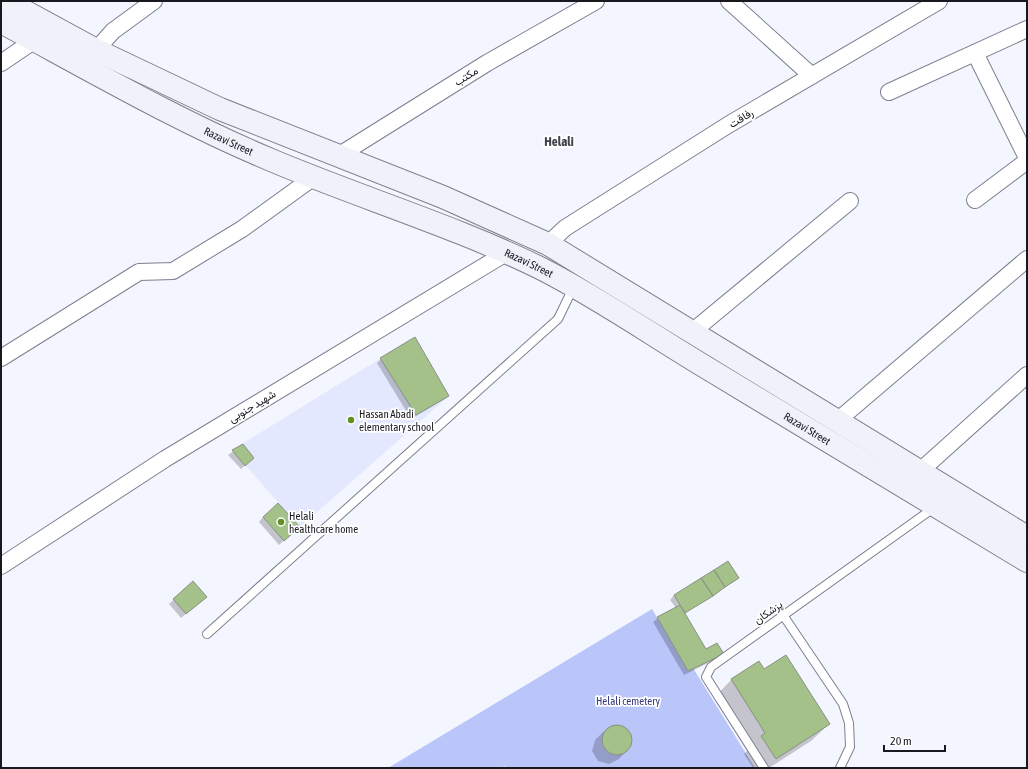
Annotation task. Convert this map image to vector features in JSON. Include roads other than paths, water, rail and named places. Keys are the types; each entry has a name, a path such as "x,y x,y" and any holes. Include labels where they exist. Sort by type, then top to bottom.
{"street":[{"name":"Razavi Street","path":"6,1 96,50 220,109 443,197 548,244 580,277 620,313 679,351 1027,561"},
{"path":"96,50 113,31 154,1"},
{"name":"مکتب","path":"338,156 488,63 596,1"},
{"path":"729,1 812,76"},
{"name":"رفاقت","path":"548,244 565,228 728,125 939,1"},
{"name":"Razavi Street","path":"1,22 205,130 271,160 458,232 542,270 580,277 692,332 1027,537"},
{"path":"889,92 1027,29"},
{"path":"1,63 35,40"},
{"path":"975,53 1027,158"},
{"path":"975,200 1027,161"},
{"path":"1,358 139,272 173,271 242,229 314,177"},
{"path":"692,332 850,201"},
{"name":"شهید جنوبی","path":"1,566 165,459 506,253"},
{"path":"837,421 1027,259"},
{"path":"919,472 1027,375"}],"lane":[{"path":"207,634 558,319 580,277"},
{"name":"پزشکان","path":"764,768 706,677 711,667 928,512 935,505"},
{"path":"783,615 843,704 849,723 850,747 840,768"}],"place":[{"name":"Hassan Abadi elementary school","path":"351,420"},
{"name":"Helali healthcare home","path":"281,522"}],"district":[{"name":"Helali","path":"559,141"}],"park label":[{"name":"Helali cemetery","path":"628,701"}]}
